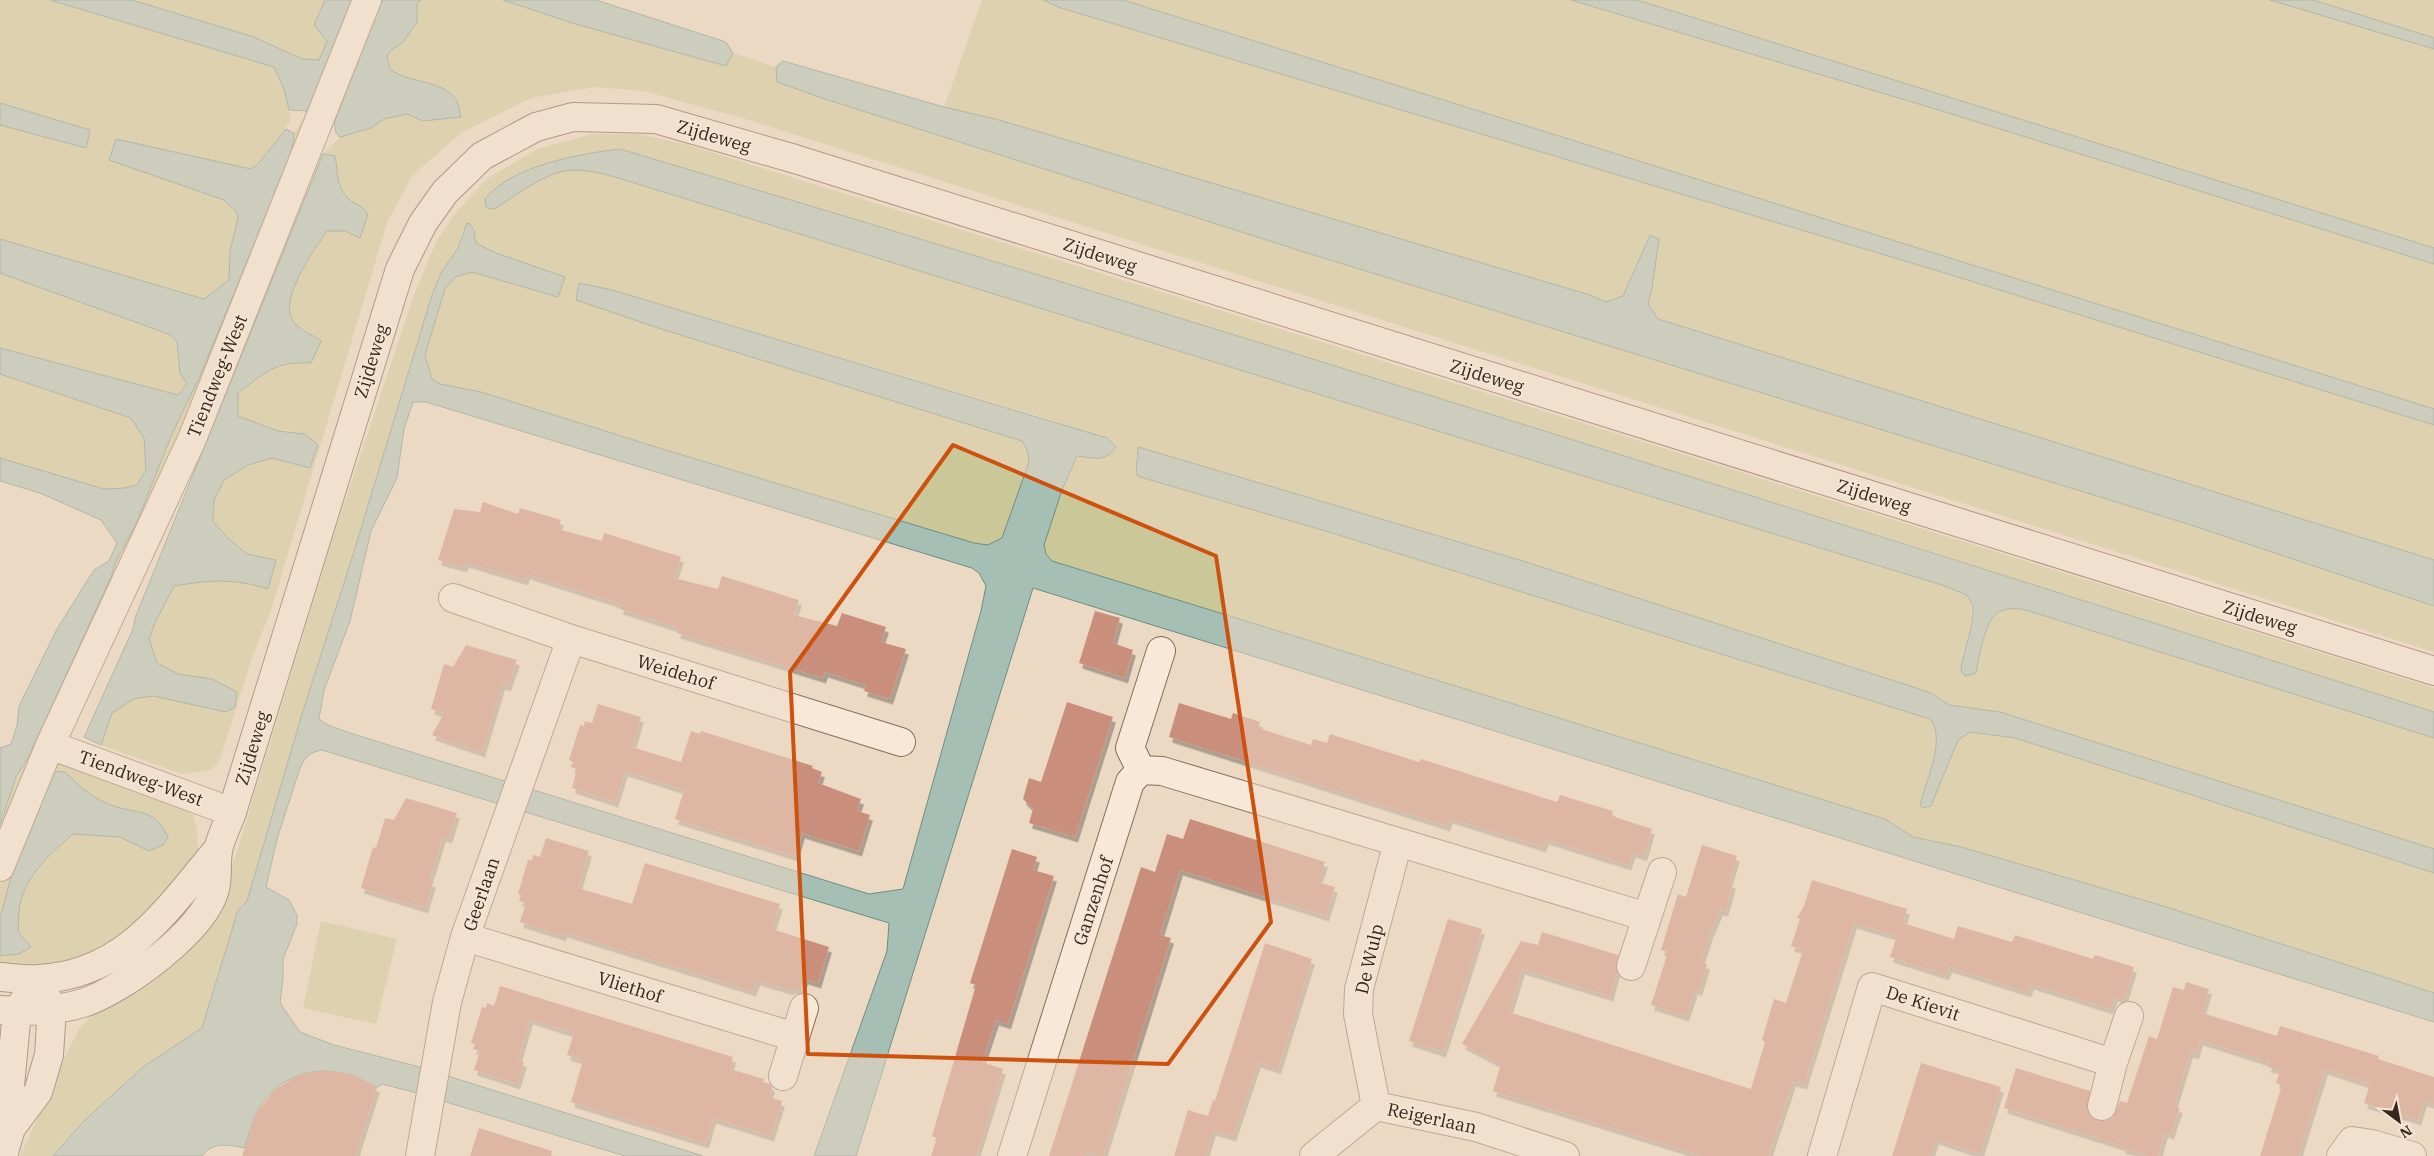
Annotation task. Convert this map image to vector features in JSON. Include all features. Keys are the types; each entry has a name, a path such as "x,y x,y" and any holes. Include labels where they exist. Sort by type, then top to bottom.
{"street":[{"name":"Tiendweg-West","path":"0,867 50,745 192,439 367,0"},
{"name":"Zijdeweg","path":"8,1011 52,1008 83,1003 140,974 190,928 214,889 218,849 232,812 400,269 423,223 445,192 482,156 536,127 573,117 656,119 795,159 2434,671"},
{"name":"Weidehof","path":"452,598 571,639 901,742"},
{"name":"Geerlaan","path":"420,1156 447,1002 465,937 571,639"},
{"path":"1161,651 1130,748 1141,770 1162,771 1647,916"},
{"name":"Tiendweg-West","path":"50,745 232,812"},
{"name":"Ganzenhof","path":"1012,1156 1130,782 1141,770"},
{"name":"De Wulp","path":"1376,1106 1358,1014 1359,989 1398,842"},
{"name":"Zijdeweg","path":"0,977 38,979 83,970 115,956 140,938 165,914 218,849"},
{"path":"1631,966 1662,872"},
{"name":"Vliethof","path":"465,937 795,1037"},
{"path":"2,1156 11,1128 38,1092 49,1054 52,1008 38,979 8,1011 11,1128"},
{"name":"De Kievit","path":"1822,1156 1872,987 2113,1063"},
{"path":"783,1076 804,1008"},
{"path":"2102,1106 2113,1063 2129,1016"},
{"name":"Reigerlaan","path":"1314,1156 1376,1106 1476,1127 1565,1156"},
{"path":"2341,1156 2352,1141 2372,1144 2412,1156"}],"highlighted area":[{"path":"953,445 1216,556 1271,922 1168,1064 808,1054 790,672"}],"shaded area":[{"path":"0,0 50,0 275,67 284,89 291,119 268,153 251,169 116,139 109,159 224,200 236,211 238,218 229,280 204,299 0,239 0,125 86,148 90,130 0,103"},
{"path":"50,0 132,0 254,37 302,59 319,60 327,41 314,25 325,0 352,0 309,111 289,110 284,89 274,67"},
{"path":"132,0 325,0 323,7 327,41 320,60 302,59 254,37"},
{"path":"352,0 362,0 196,406 48,730 40,730 111,577 115,563 136,524 172,434 199,378 292,153 294,133 309,111"},
{"path":"382,0 421,0 417,3 417,22 403,42 390,51 387,57 390,69 398,74 435,85 451,94 457,101 461,117 423,121 407,114 384,119 371,128 340,137 336,133 334,123"},
{"path":"421,0 503,0 572,23 726,66 733,53 776,67 777,82 822,98 1301,251 2191,525 2434,606 2434,652 739,117 643,91 594,87 531,98 461,133 412,176 387,223 271,610 251,661 219,763 210,770 182,774 101,745 112,713 134,699 153,696 226,712 237,692 212,679 178,674 157,663 149,639 174,586 211,580 245,582 268,589 276,560 247,554 229,539 213,521 214,500 224,480 248,465 272,458 309,468 288,430 278,431 238,416 238,393 263,374 279,366 311,363 308,332 294,323 290,314 293,290 299,276 327,231 345,231 360,237 368,214 362,207 349,199 342,190 338,179 335,156 323,154 340,137 371,128 384,119 407,114 423,121 460,117 458,103 451,94 435,85 407,78 390,70 388,58 390,51 403,42 417,2"},
{"path":"503,0 596,0 726,42 733,53 726,66 572,23"},
{"path":"982,0 1043,0 1061,8 1945,273 2434,425 2434,560 1658,319 1648,304 1652,289 1650,236 1623,296 1606,302 1590,295 944,107"},
{"path":"1043,0 1123,0 2434,409 2434,425 1945,273 1061,8"},
{"path":"1123,0 1571,0 1942,111 2434,264 2434,409"},
{"path":"1571,0 1637,0 2434,248 2434,264 1942,111"},
{"path":"1637,0 2270,0 2434,49 2434,248"},
{"path":"2270,0 2313,0 2434,38 2434,49"},
{"path":"2313,0 2434,0 2434,38 2428,36"},
{"path":"783,61 944,107 999,120 1590,295 1606,302 1623,296 1650,235 1659,239 1648,304 1658,319 2434,560 2434,606 2191,525 1301,251 822,98 777,82 776,67"},
{"path":"0,103 90,130 86,148 0,125"},
{"path":"286,129 294,133 292,153 199,378 172,434 136,524 115,563 111,577 29,756 16,777 0,825 0,748 11,744 17,726 19,706 57,629 94,570 109,561 117,543 101,520 40,493 0,481 0,458 104,489 125,488 137,485 146,470 144,438 131,418 0,374 0,348 178,395 187,384 180,373 177,342 171,335 0,273 0,239 204,299 229,280 230,251 238,218 236,211 224,200 109,160 116,139 251,169 257,165"},
{"path":"592,134 637,134 685,144 2434,688 2434,712 1850,526 1008,265 620,149 518,175 496,208 529,186 555,173 574,170 609,176 1942,585 1967,595 1972,610 1972,617 1968,639 1962,654 1976,673 1982,642 1991,620 2002,611 2022,609 2434,738 2434,849 2000,712 1949,705 1931,693 1523,561 1138,447 1136,457 1140,477 1329,532 1930,719 1935,728 1937,738 1936,750 1920,805 1931,806 1958,740 1970,732 2015,738 2434,873 2434,993 2160,905 1961,847 1913,837 1884,819 1052,561 1046,554 1044,545 1062,490 1078,456 1101,459 1055,421 612,290 579,283 658,328 1022,441 1027,450 1029,462 1002,538 988,545 974,543 481,392 440,384 432,379 425,356 445,289 455,277 472,272 558,297 565,277 496,253 477,244 474,237 463,229 458,248 441,273 432,295 352,558 302,714 247,901 238,910 202,1028 143,1067 84,1121 53,1156 20,1156 79,1029 97,1008 229,877 334,534 414,295 436,242 457,211 488,178 537,149"},
{"path":"620,149 1302,356 2434,712 2434,738 2022,609 2006,609 1995,615 1985,634 1976,673 1965,676 1961,671 1972,624 1973,607 1967,595 1942,585 609,176 574,170 555,173 538,181 496,208 490,209 486,207 485,199 497,187 529,170 567,158"},
{"path":"323,154 335,156 338,179 342,190 349,199 362,207 368,214 360,238 345,231 327,231 300,274 294,288 290,300 290,312 293,321 321,341 311,363 279,366 263,374 238,393 238,416 278,431 305,434 318,445 310,468 272,458 248,465 224,480 214,500 213,521 229,539 247,554 276,560 268,589 244,583 221,581 174,586 149,639 157,663 178,674 212,679 237,692 235,707 226,712 153,696 134,699 112,713 101,745 84,737 133,629 135,618"},
{"path":"467,223 470,224 475,232 474,237 477,244 496,253 565,277 558,297 472,272 455,277 445,289 425,355 432,379 440,384 481,392 974,543 988,545 1002,538 1029,462 1027,450 1022,441 658,328 576,300 579,283 612,290 1107,438 1116,447 1108,455 1099,458 1077,456 1062,490 1044,545 1046,554 1052,561 1885,819 1913,837 1961,847 2160,905 2434,993 2434,1022 1033,588 856,1156 814,1156 887,951 889,923 322,750 308,756 300,768 277,839 266,887 289,900 297,915 297,924 283,959 280,1003 300,1032 334,1045 416,1066 703,1156 625,1156 413,1092 382,1084 376,1088 346,1074 330,1071 299,1075 285,1082 272,1092 258,1110 244,1148 227,1145 216,1146 206,1151 202,1156 53,1156 84,1121 143,1067 202,1028 238,910 247,901 302,714 352,558 432,295 441,273 458,248","holes":["413,402 426,402 972,568 979,573 986,586 981,611 903,889 869,894 350,733 328,725 319,719 324,690 350,621 371,531 397,478 404,429"]},
{"path":"0,273 171,335 177,342 180,373 187,384 178,395 0,348"},
{"path":"0,374 131,418 144,438 146,470 137,485 125,488 104,489 0,458"},
{"path":"1138,447 1523,561 1931,693 1949,705 2000,712 2434,849 2434,873 2015,738 1970,732 1958,740 1931,806 1923,808 1920,805 1936,749 1935,728 1930,719 1329,532 1140,477 1136,474"},
{"path":"29,756 34,761 0,848 2,824 8,800"},
{"path":"55,762 174,800 193,815 197,828 198,849 178,879 147,917 117,941 90,956 56,967 0,969 0,886 35,801"},
{"path":"51,771 65,772 89,793 106,803 149,815 156,820 168,837 163,845 149,851 120,837 73,834 40,865 23,893 19,907 18,932 31,947 19,954 0,956 0,918 15,863"},
{"path":"321,921 397,939 376,1024 303,1008"}],"building":[{"path":"483,502 518,514 520,508 561,520 558,529 602,541 604,533 681,557 674,578 718,589 722,576 799,600 794,615 837,626 842,613 886,627 881,642 906,649 890,699 864,691 866,685 825,672 823,678 677,633 679,628 620,609 621,604 527,574 525,580 466,562 464,567 438,560 454,509 480,512"},
{"path":"1095,611 1120,618 1113,643 1133,650 1125,678 1079,663"},
{"path":"466,645 517,660 508,686 502,684 482,752 432,735 444,713 431,709 444,664 453,667"},
{"path":"1067,702 1113,717 1075,837 1029,823 1033,809 1023,799 1029,778 1041,782"},
{"path":"1179,703 1231,719 1233,713 1260,722 1258,728 1311,745 1313,739 1327,743 1330,734 1419,762 1421,759 1557,802 1560,795 1613,811 1612,816 1652,829 1644,856 1633,852 1628,865 1546,839 1543,847 1450,818 1447,826 1169,737"},
{"path":"598,704 641,717 632,747 681,762 691,731 700,734 701,731 813,766 812,768 822,772 818,783 861,799 857,811 870,815 859,851 802,833 795,856 675,819 684,790 625,771 615,802 572,788 577,769 571,767 573,762 569,760 580,725 584,726 585,721 592,723"},
{"path":"406,798 457,813 449,838 443,836 429,881 433,882 425,908 361,888 373,847 376,848 385,818 394,820"},
{"path":"1190,819 1325,862 1318,882 1335,887 1326,916 1180,870 1160,935 1171,938 1103,1156 1088,1153 1082,1156 1049,1156 1141,867 1155,872 1167,834 1183,839"},
{"path":"546,838 589,851 578,888 632,904 645,863 780,904 772,929 829,947 818,983 805,979 801,991 757,980 753,991 564,932 563,936 520,922 526,903 519,901 521,895 518,894 528,860 532,861 533,855 540,857"},
{"path":"1702,845 1737,856 1729,882 1733,883 1725,911 1720,910 1710,933 1701,961 1707,964 1699,991 1695,989 1686,1016 1651,1005 1668,952 1661,950 1678,894 1686,897"},
{"path":"1012,849 1037,857 1033,870 1054,876 1008,1024 996,1020 982,1062 1003,1069 976,1156 931,1156 937,1138 932,1136 976,985 970,983"},
{"path":"1812,880 1907,909 1903,923 1954,939 1958,926 2012,942 2015,935 2093,959 2095,955 2134,967 2124,1000 2115,996 2110,1009 2031,984 2028,992 1949,967 1946,975 1890,957 1897,936 1854,923 1804,1084 1793,1081 1768,1156 1703,1156 1493,1091 1501,1064 1462,1044 1521,941 1538,945 1542,932 1618,955 1617,972 1610,996 1522,969 1509,1012 1751,1089 1765,1042 1762,1040 1774,999 1786,1003 1803,950 1791,946 1800,919 1797,918 1804,906"},
{"path":"1448,919 1482,929 1443,1052 1409,1041"},
{"path":"1265,943 1312,959 1278,1069 1258,1062 1233,1136 1213,1130 1205,1156 1174,1156 1188,1110 1208,1116 1213,1100 1215,1101"},
{"path":"2186,982 2209,989 2202,1013 2277,1036 2280,1026 2379,1056 2378,1059 2434,1077 2434,1104 2424,1101 2418,1120 2364,1103 2370,1084 2325,1069 2298,1156 2260,1156 2282,1085 2276,1083 2280,1070 2268,1067 2269,1062 2200,1040 2196,1054 2190,1052 2174,1105 2180,1108 2171,1134 2165,1132 2158,1156 2150,1156 2122,1148 2123,1146 2004,1108 2016,1068 2090,1091 2087,1110 2091,1117 2099,1121 2107,1121 2113,1117 2120,1101 2127,1103 2149,1036 2157,1039 2173,987 2184,990"},
{"path":"500,986 733,1057 730,1069 764,1079 763,1082 770,1084 772,1087 769,1097 782,1101 771,1136 713,1118 706,1143 571,1102 583,1060 567,1055 574,1033 530,1019 518,1060 524,1062 517,1084 474,1070 480,1051 473,1049 475,1044 471,1043 482,1007 486,1008 487,1003 494,1006"},
{"path":"1921,1063 2001,1087 1980,1154 1936,1139 1930,1156 1892,1156"},
{"path":"325,1070 351,1074 377,1087 355,1156 242,1156 256,1113 274,1090 298,1075"},
{"path":"479,1128 552,1151 551,1156 470,1156"}]}
